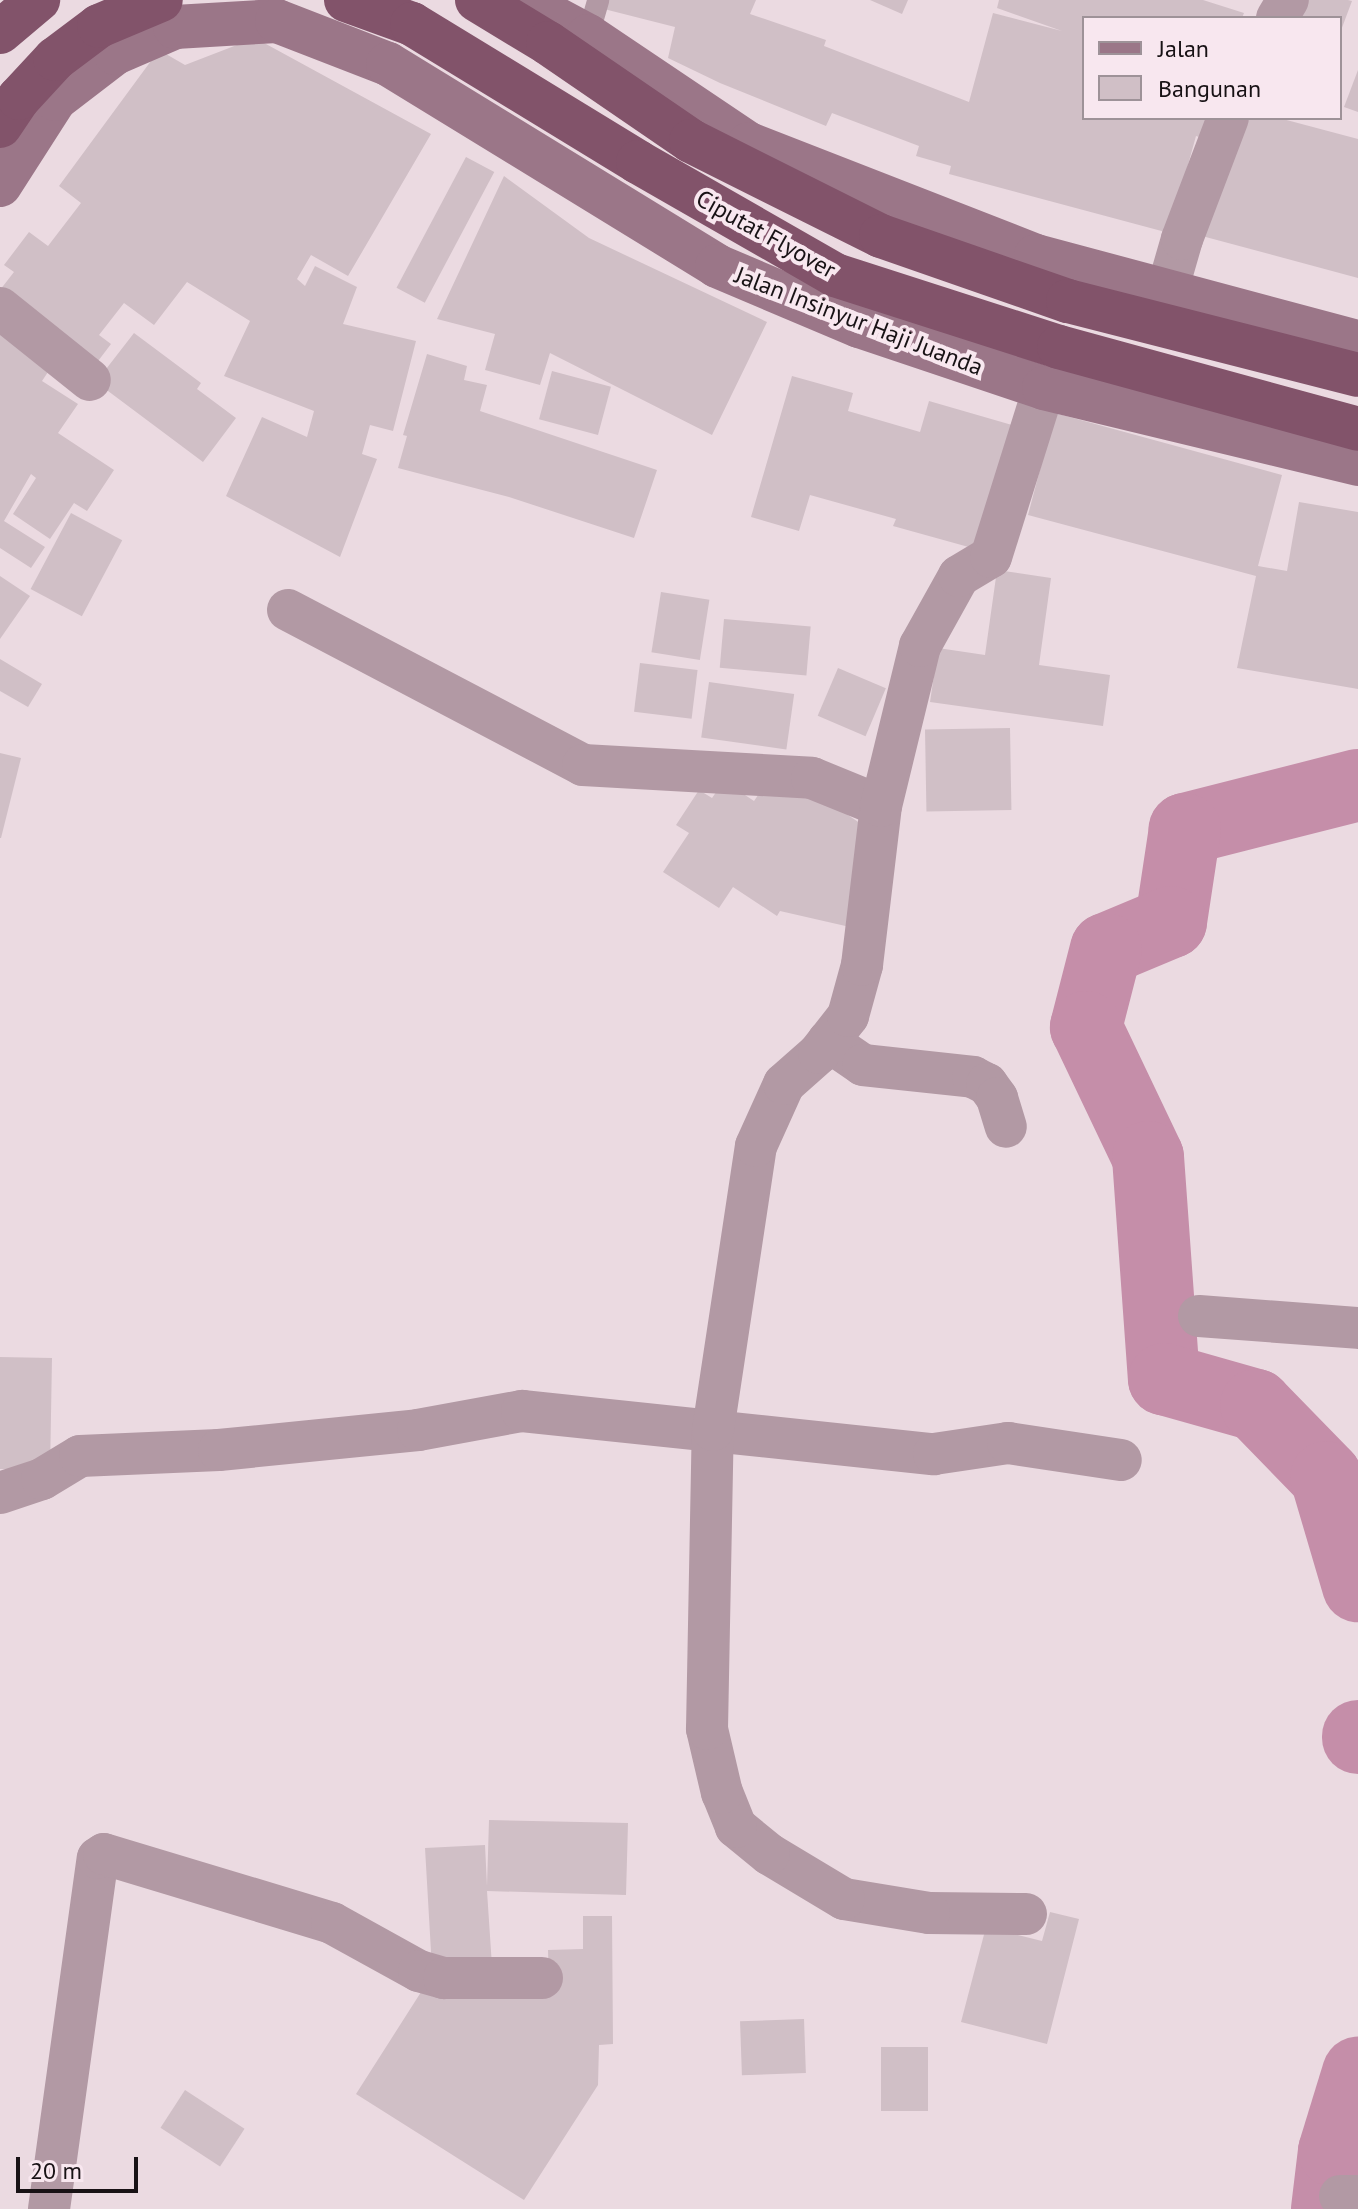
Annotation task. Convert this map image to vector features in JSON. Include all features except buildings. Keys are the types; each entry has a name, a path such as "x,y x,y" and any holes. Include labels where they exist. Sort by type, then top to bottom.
{"highway":[{"path":"0,32 38,0"},
{"name":"Ciputat Flyover","path":"346,0 412,24 638,162 835,275 1059,347 1358,429"},
{"name":"Ciputat Flyover","path":"477,0 548,43 691,141 881,236 1068,301 1358,375"},
{"path":"0,126 19,98 55,59 99,26 168,13"}],"main road":[{"path":"521,0 593,18 749,144 1036,256 1358,342"},
{"path":"0,185 55,99 168,13"},
{"name":"Jalan Insinyur Haji Juanda","path":"168,13 277,21 388,64 717,266 859,326 1044,388 1358,464"},
{"path":"859,326 881,319 900,306 917,275 920,241 912,219 896,201"},
{"path":"999,374 983,354 976,329 979,303 991,280 1012,264 1036,256"}],"street":[{"path":"1167,291 1182,239 1227,120"},
{"path":"0,308 90,380"},
{"path":"1026,1914 929,1913 844,1899 769,1854 736,1827 722,1793 707,1729 713,1430 756,1146 784,1084 828,1041 848,1016 862,965 881,806 920,646 959,576 991,557 1044,388"},
{"path":"288,610 583,765 812,778 881,806"},
{"path":"828,1041 863,1065 973,1077 987,1084 997,1098 1006,1127"},
{"path":"1199,1316 1358,1328"},
{"path":"0,1493 42,1479 80,1456 219,1450 372,1435 522,1411 934,1454 1008,1443 1121,1460"},
{"path":"49,2209 98,1858 104,1854 332,1923 419,1971 444,1978 542,1978"}],"waterway":[{"path":"1358,785 1185,829 1171,922 1106,949 1086,1027 1148,1157 1164,1379 1256,1405 1326,1477 1358,1586"},
{"path":"1327,2209 1334,2151 1358,2073"}]}
